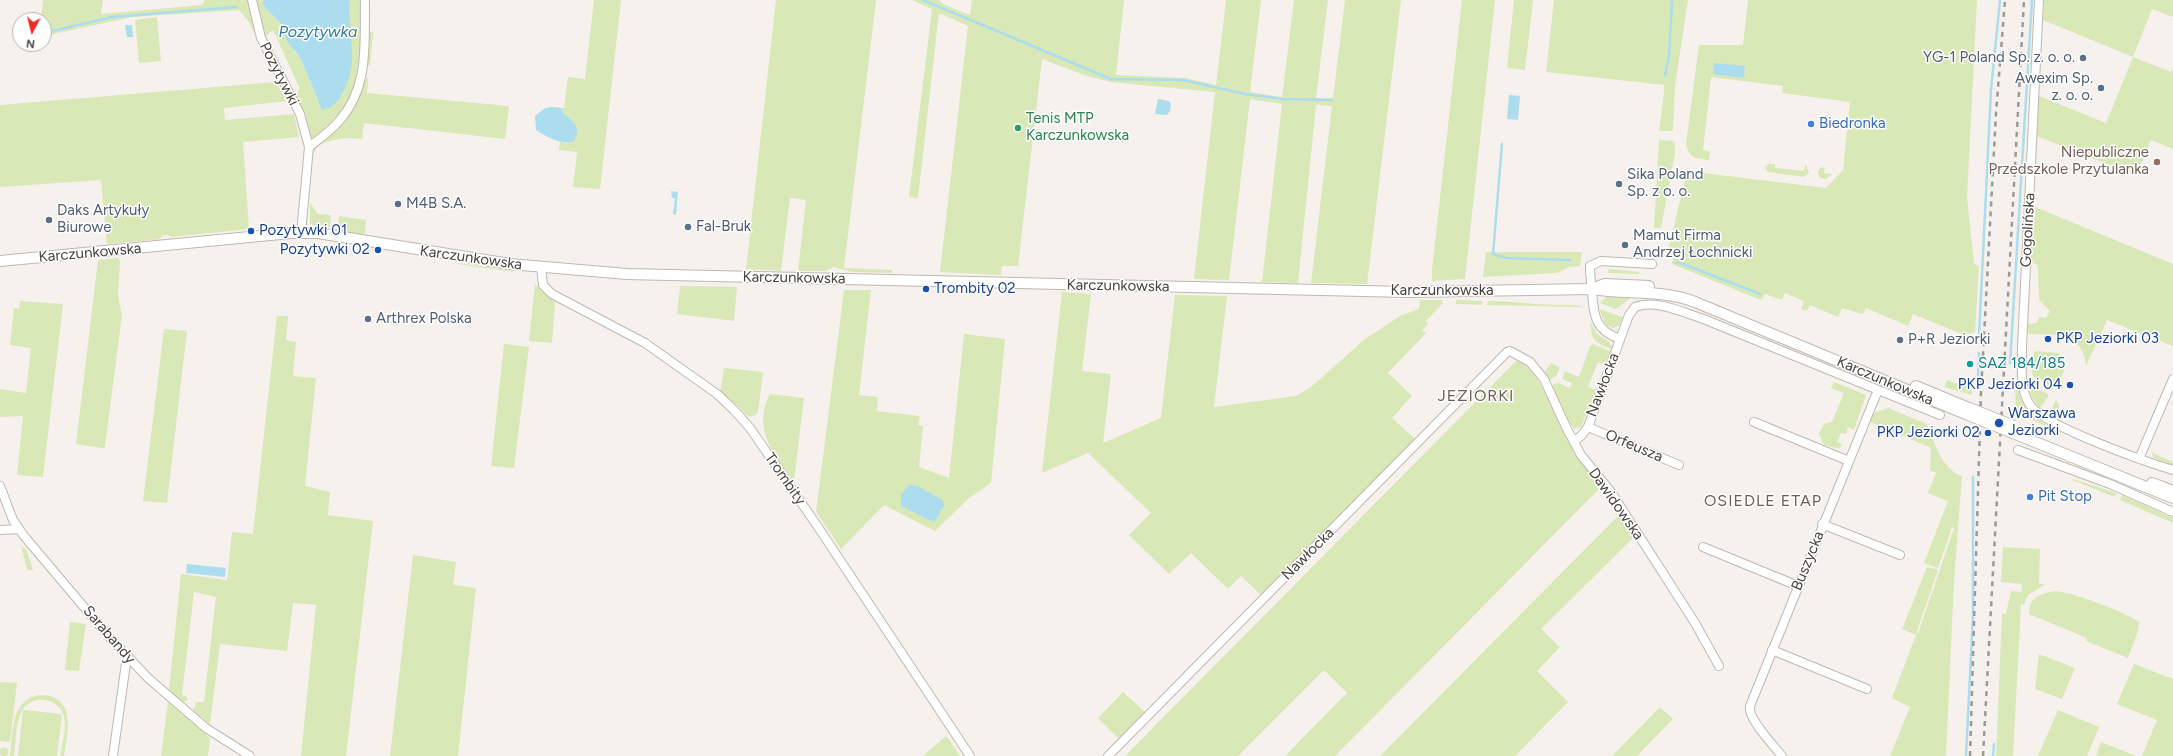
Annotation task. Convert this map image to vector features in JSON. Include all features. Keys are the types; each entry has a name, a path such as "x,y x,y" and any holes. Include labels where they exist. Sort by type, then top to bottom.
{"street":[{"name":"Pozytywki","path":"252,0 261,38 300,114 309,147 301,233"},
{"path":"309,147 341,119 360,83 363,69 365,0"},
{"name":"Gogolińska","path":"2039,0 2022,372 2025,394 2030,405 2040,415 2054,423 2138,458"},
{"name":"Karczunkowska","path":"0,261 301,233 327,234 460,258 541,268 693,277 1407,292 1592,289 1607,292 1659,293 1687,299 1968,412 2173,491"},
{"name":"Nawłocka","path":"1574,441 1581,436 1588,426 1620,339 1608,334 1599,325 1594,314 1590,266 1601,261 1652,264"},
{"name":"Trombity","path":"541,268 543,285 552,294 645,343 717,394 745,422 820,530 970,756"},
{"name":"Karczunkowska","path":"1620,339 1629,316 1635,307 1650,305 1676,309 1940,415"},
{"name":"Nawłocka","path":"1108,756 1507,352"},
{"name":"Dawidowska","path":"1507,352 1516,353 1536,369 1544,379 1567,429 1586,462 1611,492 1696,623 1719,666"},
{"path":"2173,379 2138,458 2173,470"},
{"name":"Buszycka","path":"1782,756 1755,721 1749,710 1822,524 1878,390"},
{"path":"1754,422 1849,460"},
{"name":"Orfeusza","path":"1588,426 1679,465"},
{"name":"Karczunkowska","path":"2014,430 2173,498"},
{"path":"2018,450 2110,484 2173,512"},
{"name":"Sarabandy","path":"0,486 3,496 19,529 36,551 127,656 160,690 195,719 250,756"},
{"path":"1822,524 1900,555"},
{"path":"0,530 19,529"},
{"path":"1703,547 1798,586"},
{"path":"1772,650 1867,689"},
{"path":"113,756 127,656"}],"green space":[{"path":"43,0 103,0 101,14 202,5 205,0 247,0 256,28 253,31 249,22 239,10 132,17 52,34 52,12 42,12"},
{"path":"256,0 264,0 262,4 284,27 295,53 301,59 319,103 343,93 351,64 349,25 350,0 362,0 362,59 360,77 357,86 342,112 313,138 310,135 306,116 294,96 300,89 273,30 265,37 261,26"},
{"path":"594,0 621,0 600,189 573,187 577,152 559,150 560,142 567,144 567,117 563,113 562,108 564,108 568,77 585,79"},
{"path":"776,0 876,0 844,268 892,270 892,273 852,272 834,267 825,271 798,271 806,200 790,198 781,271 746,269"},
{"path":"912,0 939,0 943,4 970,15 972,0 1124,0 1116,75 1185,78 1216,85 1226,0 1261,0 1250,92 1282,97 1294,0 1328,0 1316,98 1333,98 1345,0 1401,0 1367,284 1311,283 1332,106 1316,105 1298,283 1262,282 1282,104 1250,99 1229,280 1194,279 1215,92 1111,82 1087,76 1042,59 1018,266 1002,266 1001,275 940,272 968,26 939,13 918,198 909,197 932,9"},
{"path":"1462,0 1495,0 1465,279 1432,281 1432,270"},
{"path":"1514,0 1533,0 1525,70 1507,68"},
{"path":"1554,0 1688,0 1675,86 1673,131 1659,131 1664,85 1546,72"},
{"path":"1748,0 1977,0 1967,197 1974,264 1979,266 1975,332 1964,335 1913,314 1908,326 1866,308 1863,314 1842,308 1838,317 1810,305 1807,311 1801,309 1804,301 1785,293 1782,300 1765,294 1761,300 1672,264 1673,255 1667,255 1685,180 1692,176 1703,176 1703,173 1826,188 1843,170 1850,102 1782,93 1783,86 1711,77 1703,150 1710,152 1709,160 1696,158 1689,152 1686,144 1699,45 1743,45"},
{"path":"2044,0 2173,0 2173,17 2152,9 2133,57 2043,20"},
{"path":"157,17 161,61 139,63 135,20"},
{"path":"367,32 373,32 370,66 366,65"},
{"path":"2133,57 2171,72 2173,69 2173,149 2151,140 2136,176 2037,136 2039,96 2106,123"},
{"path":"368,78 367,93 509,106 505,139 364,123 362,139 350,138 329,141 318,145 312,157 312,150 359,93 366,79"},
{"path":"276,82 287,101 224,108 225,120 294,114 299,137 243,142 249,229 171,237 168,235 162,236 160,239 107,244 101,180 0,187 0,105"},
{"path":"1659,140 1673,141 1675,144 1675,153 1661,228 1654,228"},
{"path":"1769,164 1775,164 1775,168 1804,171 1806,165 1809,173 1804,177 1768,172 1765,167"},
{"path":"1825,167 1824,173 1833,174 1825,179 1820,178 1818,173 1820,168"},
{"path":"310,203 318,214 331,215 330,227 314,226 310,223"},
{"path":"2035,207 2173,264 2173,346 2107,320 2086,366 2084,355 2073,341 2057,336 2028,334 2028,324 2037,323 2039,317 2046,318 2050,311 2039,300 2038,269 2037,265 2031,262"},
{"path":"339,216 366,220 365,233 361,235 340,231 338,229"},
{"path":"1486,252 1582,252 1580,266 1569,267 1556,273 1483,277"},
{"path":"118,258 120,262 118,296 122,314 105,447 103,448 76,444 98,260"},
{"path":"459,263 513,271 513,272 457,264"},
{"path":"1608,269 1639,272 1639,274 1609,273"},
{"path":"535,284 555,302 552,343 529,341"},
{"path":"680,286 737,287 734,321 677,314"},
{"path":"844,290 871,290 859,395 878,397 877,411 920,416 918,425 923,426 919,467 949,478 964,334 1005,339 991,483 968,499 935,531 884,505 841,549 816,512"},
{"path":"1062,292 1091,294 1082,371 1111,374 1103,443 1161,418 1175,295 1227,296 1214,407 1296,396 1311,387 1365,339 1400,316 1419,309 1420,300 1442,300 1443,303 1426,321 1428,324 1422,330 1426,333 1388,373 1412,396 1392,418 1415,439 1261,595 1241,576 1228,589 1191,553 1169,574 1129,535 1151,513 1088,453 1042,473"},
{"path":"1606,297 1632,297 1616,309 1600,303"},
{"path":"1456,300 1482,301 1482,305 1456,304"},
{"path":"20,301 63,304 43,477 17,475 23,416 0,417 0,389 26,393 31,348 10,345 14,308 19,309"},
{"path":"1488,301 1573,305 1584,307 1487,305"},
{"path":"1599,309 1623,317 1619,326 1613,328 1606,325"},
{"path":"277,316 288,316 286,340 296,342 293,376 316,378 305,486 330,492 328,515 373,521 346,756 301,756 316,605 293,603 287,651 220,644 210,724 193,710 197,702 204,702 216,597 194,592 182,695 186,696 188,700 183,702 169,690 181,574 227,580 232,532 253,534"},
{"path":"1590,322 1597,334 1609,342 1613,348 1611,349 1594,340"},
{"path":"164,329 187,331 167,503 143,501"},
{"path":"504,344 529,347 514,468 491,466"},
{"path":"1593,344 1612,352 1606,365 1598,362 1588,387 1596,390 1581,427 1575,429 1568,422 1552,387 1553,384 1558,383 1570,388 1572,383 1562,379 1565,371 1579,377 1590,346"},
{"path":"2034,352 2058,353 2064,363 2064,372 2052,390 2048,387 2049,385 2038,377 2036,379 2032,373"},
{"path":"1518,359 1533,374 1545,392 1567,438 1581,460 1602,486 1335,756 1285,756 1347,693 1324,670 1238,756 1125,756"},
{"path":"1551,363 1560,367 1557,375 1550,380 1546,378 1544,373"},
{"path":"724,368 763,372 758,412 755,415 749,416 735,403 720,394"},
{"path":"1947,380 1962,386 1963,383 1971,386 1972,395 1944,387"},
{"path":"1834,382 1866,395 1854,430 1848,427 1846,434 1841,433 1837,442 1842,444 1840,449 1824,445 1819,434 1824,424 1832,422 1844,393 1831,388"},
{"path":"2015,382 2017,382 2022,400 2032,414 2045,424 2061,432 2060,434 2016,411"},
{"path":"2028,383 2049,395 2039,408 2031,395"},
{"path":"770,394 804,398 794,481 779,462 767,440 763,418 765,406"},
{"path":"2056,400 2059,405 2058,419 2054,415 2053,410 2053,405"},
{"path":"1888,408 1927,424 1936,447 1944,461 1955,472 1962,476 1954,581 1946,756 1890,756 1910,707 1892,698 1916,635 1902,629 1927,567 1938,570 1916,634 1919,631 1954,528 1952,527 1938,568 1924,563 1948,501 1928,493 1936,473 1930,470 1931,448 1870,422 1874,413"},
{"path":"2151,448 2153,453 2173,462 2173,466 2153,457"},
{"path":"2073,479 2116,493 2115,497 2072,480"},
{"path":"2122,495 2173,518 2173,523 2120,500"},
{"path":"1620,514 1635,536 1541,629 1560,647 1537,671 1568,702 1515,756 1380,756"},
{"path":"21,545 27,551 33,570 27,570"},
{"path":"2003,547 2040,549 2039,584 2045,584 2028,595 2024,605 2021,604 2013,756 1996,756 2002,614 2006,614 2011,591 2022,592 2022,584 2001,582"},
{"path":"413,555 456,562 453,585 476,588 458,756 390,756"},
{"path":"2055,591 2098,603 2139,622 2138,631 2128,658 2086,641 2087,638 2029,614 2031,603 2037,597 2045,593"},
{"path":"70,622 86,624 79,671 65,670"},
{"path":"2039,654 2075,668 2062,699 2035,689"},
{"path":"2134,664 2173,679 2173,756 2142,756 2157,720 2117,704"},
{"path":"0,682 17,683 10,742 0,741"},
{"path":"1123,692 1145,712 1120,740 1098,718"},
{"path":"39,695 51,697 60,701 65,708 68,726 64,756 60,756 65,731 65,721 61,709 50,701 37,700 25,707 21,713 17,728 14,756 10,756 13,728 18,710 23,703 30,698"},
{"path":"168,702 210,738 208,756 161,756"},
{"path":"1660,707 1673,719 1637,756 1612,756"},
{"path":"23,710 62,714 57,756 18,756"},
{"path":"2058,710 2099,727 2087,756 2038,756"},
{"path":"945,737 948,738 960,756 923,756"},
{"path":"2101,742 2136,756 2096,756"},
{"path":"2,748 6,748 8,752 6,756 2,756 0,754 0,750"}],"water":[{"name":"Pozytywka","path":"264,0 350,0 352,55 351,70 343,92 329,108 322,110 301,59 286,40 284,27 262,4"},
{"path":"125,25 132,25 133,37 127,37"},
{"path":"1714,63 1745,66 1744,78 1713,74"},
{"path":"1509,95 1520,96 1518,120 1507,119"},
{"path":"1158,99 1169,101 1171,104 1170,111 1167,115 1155,114"},
{"path":"545,108 562,108 563,113 577,128 574,141 560,142 536,130 535,116"},
{"path":"671,191 678,192 676,215 673,214 675,199 672,198"},
{"path":"909,485 917,486 943,500 944,505 935,522 901,506 901,495"},
{"path":"187,564 226,568 225,577 186,573"}],"waterway":[{"path":"923,0 1111,79 1183,80 1245,94 1283,99 1332,100"},
{"path":"1665,75 1669,57 1672,0"},
{"path":"1979,336 1991,90 2000,0"},
{"path":"2010,363 2032,0"},
{"path":"52,31 112,17 236,7"},
{"path":"1502,144 1493,254 1507,258 1570,260"},
{"path":"1676,263 1678,262 1760,294"},
{"path":"1978,376 1979,353"},
{"path":"1966,756 1973,615 1973,477"},
{"path":"1993,756 1994,744"}],"railway":[{"path":"1970,756 1981,392 1996,113 2005,0"},
{"path":"1983,756 2024,0"}],"place":[{"name":"YG-1 Poland Sp. z. o. o.","path":"2083,58"},
{"name":"Awexim Sp. z. o. o.","path":"2101,88"},
{"name":"Biedronka","path":"1811,124"},
{"name":"Tenis MTP Karczunkowska","path":"1018,128"},
{"name":"Niepubliczne Przedszkole Przytulanka","path":"2157,162"},
{"name":"Sika Poland Sp. z o. o.","path":"1619,184"},
{"name":"M4B S.A.","path":"398,204"},
{"name":"Daks Artykuły Biurowe","path":"49,220"},
{"name":"Fal-Bruk","path":"688,227"},
{"name":"Pozytywki 01","path":"251,231"},
{"name":"Mamut Firma Andrzej Łochnicki","path":"1625,245"},
{"name":"Pozytywki 02","path":"378,250"},
{"name":"Trombity 02","path":"926,289"},
{"name":"Arthrex Polska","path":"368,319"},
{"name":"PKP Jeziorki 03","path":"2048,339"},
{"name":"P+R Jeziorki","path":"1900,340"},
{"name":"SAZ 184/185","path":"1970,364"},
{"name":"PKP Jeziorki 04","path":"2070,385"},
{"name":"Warszawa Jeziorki","path":"1999,423"},
{"name":"PKP Jeziorki 02","path":"1988,433"},
{"name":"Pit Stop","path":"2030,497"}],"district":[{"name":"JEZIORKI","path":"1476,396"},
{"name":"OSIEDLE ETAP","path":"1763,501"}]}
